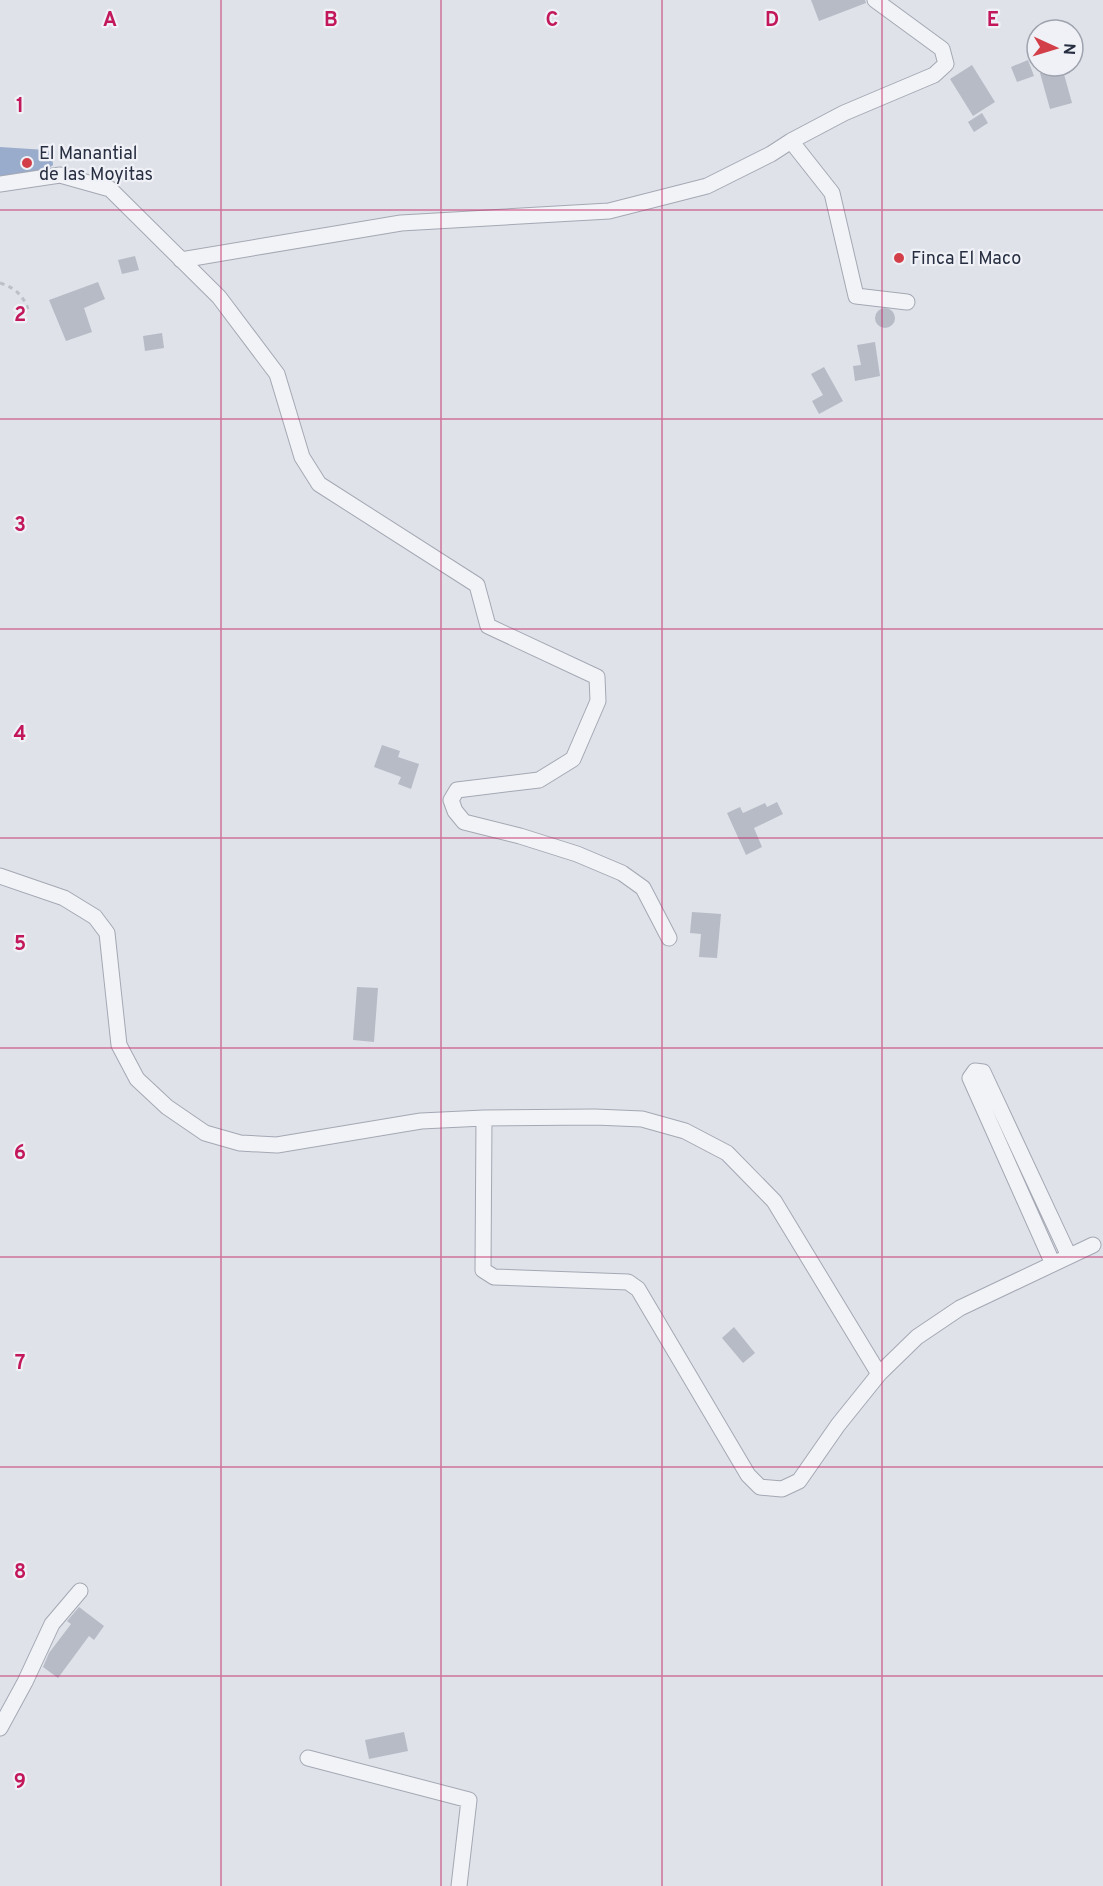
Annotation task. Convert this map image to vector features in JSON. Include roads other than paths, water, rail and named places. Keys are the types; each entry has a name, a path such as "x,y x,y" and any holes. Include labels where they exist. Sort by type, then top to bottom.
{"street":[{"path":"181,260 400,223 609,211 707,186 771,154 844,113 934,75 946,64 942,49 875,0"},
{"path":"791,141 832,193 856,296 908,302"},
{"path":"0,184 60,175 110,189 219,297 277,374 302,457 319,484 477,585 488,626 597,677 598,701 573,759 539,780 457,790 452,800 455,811 464,822 558,848 622,873 643,888 669,938"},
{"path":"0,876 63,898 95,917 107,933 119,1045 137,1079 167,1107 205,1133 240,1143 277,1145 421,1121 594,1117 642,1119 685,1131 727,1153 774,1201 879,1374"},
{"path":"1053,1264 970,1078 975,1071 983,1072 1069,1256"},
{"path":"484,1118 483,1270 494,1276 628,1282 638,1289 721,1432 748,1475 760,1487 782,1489 799,1481 838,1425 879,1374 917,1338 960,1308 1093,1245"},
{"path":"0,1728 52,1624 80,1591"},
{"path":"308,1758 469,1800 459,1886"}],"water":[{"name":"El Manantial de las Moyitas","path":"0,147 46,150 52,153 53,165 46,170 0,177"}],"place":[{"name":"El Manantial de las Moyitas","path":"27,163"},
{"name":"Finca El Maco","path":"899,258"}]}
